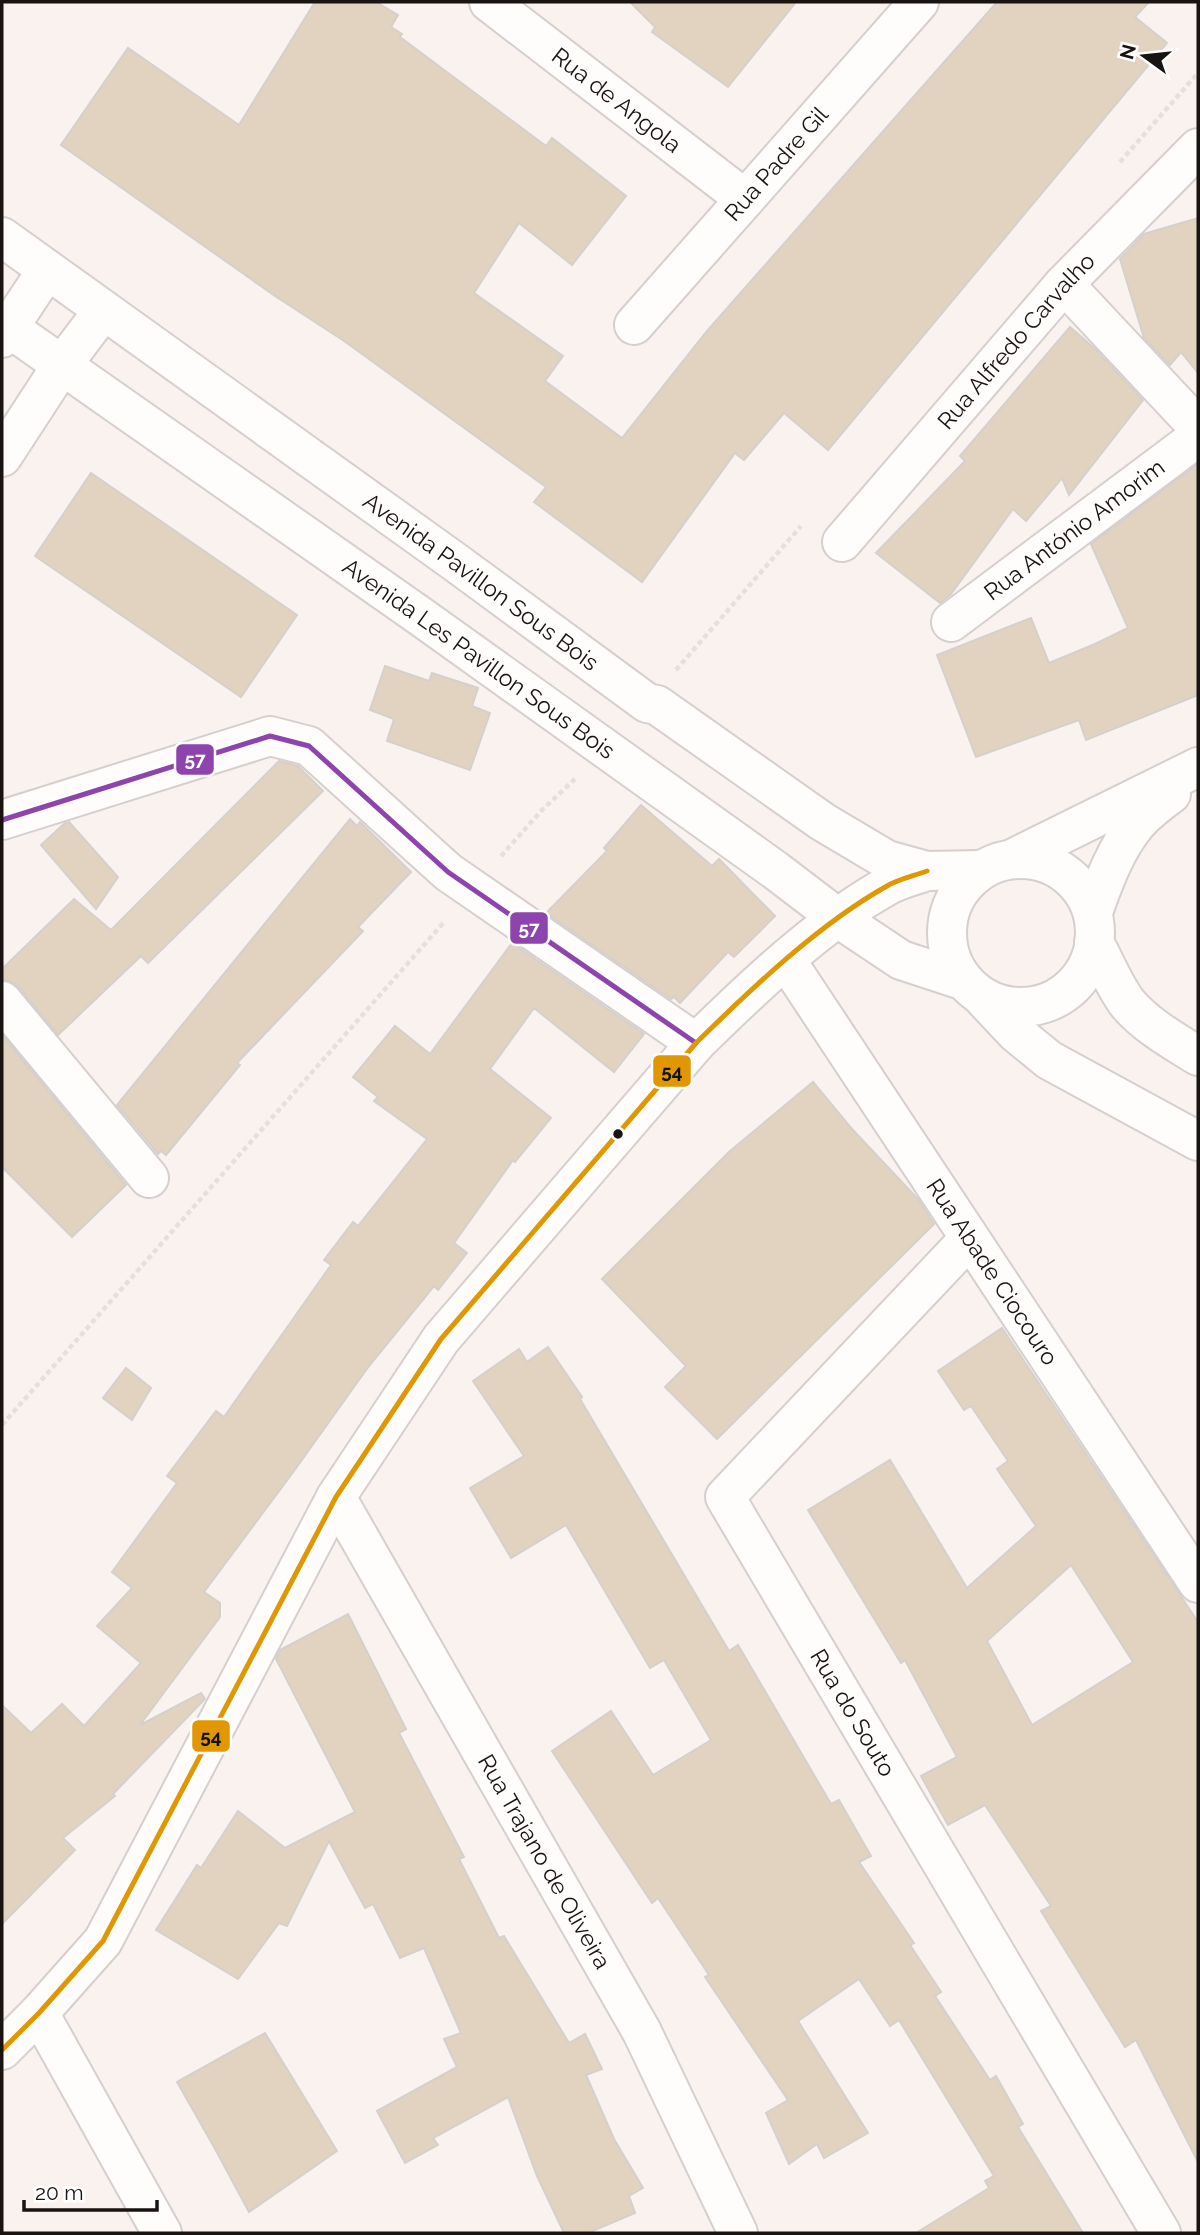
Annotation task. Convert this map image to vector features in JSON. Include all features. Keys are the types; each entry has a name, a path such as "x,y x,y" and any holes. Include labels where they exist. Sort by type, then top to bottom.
{"street":[{"name":"Rua de Angola","path":"489,2 745,199"},
{"name":"Rua Padre Gil","path":"634,325 919,2"},
{"name":"Rua Alfredo Carvalho","path":"842,542 1064,284 1198,148"},
{"name":"Avenida Pavillon Sous Bois","path":"2,237 647,703 657,705 823,822 887,860 928,871 996,864"},
{"path":"4,330 47,270"},
{"path":"1064,284 1198,427"},
{"path":"2,457 62,365 103,311"},
{"name":"Avenida Les Pavillon Sous Bois","path":"4,330 62,365 431,624 838,918 901,960 973,990"},
{"name":"Rua António Amorim","path":"951,622 1198,437"},
{"path":"2,820 270,736 309,746 448,872 696,1043"},
{"path":"1198,767 996,864 962,887 950,909 946,933 950,958 973,990 1016,1033 1049,1060 1198,1141"},
{"path":"973,990 1007,1007 1032,1007 1055,1000 1074,985 1088,965 1093,927 1107,874 1122,846 1138,822 1198,773"},
{"path":"996,864 1032,859 1053,866 1070,877 1084,893 1093,927 1128,1003 1146,1021 1198,1056"},
{"path":"2,2050 103,1941 336,1497 441,1339 696,1043 725,1014 838,918 889,884 928,871"},
{"name":"Rua Abade Ciocouro","path":"786,960 1198,1583"},
{"path":"2,1001 149,1178"},
{"name":"Rua do Souto","path":"969,1239 725,1497 1161,2233"},
{"name":"Rua Trajano de Oliveira","path":"336,1497 642,2032 738,2233"},
{"path":"39,2013 162,2233"}],"building":[{"path":"315,2 376,2 398,15 391,27 402,34 400,37 546,146 552,138 626,196 572,265 519,223 474,293 563,356 545,381 622,438 707,331 997,2 1149,2 1135,17 1167,43 828,450 784,413 744,460 735,453 642,582 534,502 546,487 344,341 275,296 61,145 128,48 239,125"},
{"path":"630,2 796,2 728,87 652,32 655,27"},
{"path":"1198,218 1198,373 1181,352 1170,365 1144,338 1120,259 1144,234"},
{"path":"1070,327 1093,347 1143,400 1069,495 1062,478 1026,521 1013,509 951,594 940,603 876,553 965,461 960,456"},
{"path":"1198,464 1198,695 1086,740 1079,720 976,757 937,655 1031,618 1049,663 1128,628 1091,544"},
{"path":"91,473 297,615 241,697 35,556"},
{"path":"385,666 429,681 432,673 478,688 472,706 490,713 470,770 387,741 394,719 370,710"},
{"path":"279,761 298,766 323,791 148,963 141,956 58,1035 19,987 10,981 2,980 2,969 74,899 111,930"},
{"path":"641,805 712,866 719,859 775,916 734,957 728,952 680,1003 546,913 607,851 604,848"},
{"path":"350,819 357,826 360,822 411,872 358,927 363,931 237,1063 240,1065 166,1155 161,1151 158,1154 117,1105"},
{"path":"69,822 118,877 96,909 41,845"},
{"path":"512,943 644,1034 614,1072 534,1008 490,1069 551,1118 515,1162 513,1160 454,1243 467,1253 438,1290 434,1286 369,1366 204,1592 220,1603 220,1617 140,1725 201,1693 205,1699 113,1794 115,1796 63,1838 75,1850 2,1924 2,1705 31,1733 62,1704 84,1726 141,1663 97,1626 132,1588 112,1572 177,1483 167,1476 216,1411 224,1417 331,1265 324,1260 353,1222 358,1226 427,1139 374,1101 378,1097 353,1077 395,1026 430,1054"},
{"path":"2,1035 126,1185 72,1237 2,1167"},
{"path":"813,1082 852,1129 918,1199 934,1224 717,1439 665,1387 686,1366 602,1279 730,1151"},
{"path":"1002,1328 1198,1622 1198,2162 1136,2040 1125,2047 1041,1911 1051,1906 985,1805 948,1825 921,1776 957,1757 905,1660 901,1663 808,1510 890,1460 967,1588 1036,1526 997,1469 1008,1461 971,1406 964,1410 938,1371","holes":["1071,1565 1133,1662 1032,1725 987,1641"]},
{"path":"548,1347 582,1397 580,1399 729,1651 738,1645 831,1804 839,1800 871,1856 859,1862 914,1943 910,1945 941,1992 935,1996 990,2080 996,2076 1023,2124 1018,2127 1083,2233 916,2233 989,2188 985,2181 994,2176 899,2020 890,2026 859,1979 798,2021 868,2133 824,2158 817,2144 789,2164 766,2113 788,2100 705,1977 709,1975 658,1898 652,1903 552,1751 611,1711 653,1775 711,1740 664,1660 650,1668 566,1525 511,1558 470,1488 524,1456 473,1381 519,1349 527,1362"},
{"path":"126,1368 151,1388 132,1420 103,1398"},
{"path":"348,1614 406,1729 399,1733 464,1857 459,1859 499,1938 504,1936 569,2043 585,2034 602,2069 586,2075 614,2139 643,2188 629,2196 635,2213 588,2233 564,2233 537,2176 508,2097 433,2138 438,2145 405,2163 377,2111 457,2067 444,2039 461,2033 424,1948 400,1958 373,1904 365,1908 329,1841 287,1926 279,1923 238,1979 156,1930 197,1865 201,1868 238,1811 285,1848 355,1812 276,1659 280,1650"},
{"path":"265,2033 337,2151 249,2212 177,2082"}],"transit line":[{"name":"57","path":"2,820 270,736 309,746 448,872 696,1043"},
{"name":"54","path":"2,2050 103,1941 336,1497 441,1339 717,1022 787,958 836,919 892,884 927,871"}]}
